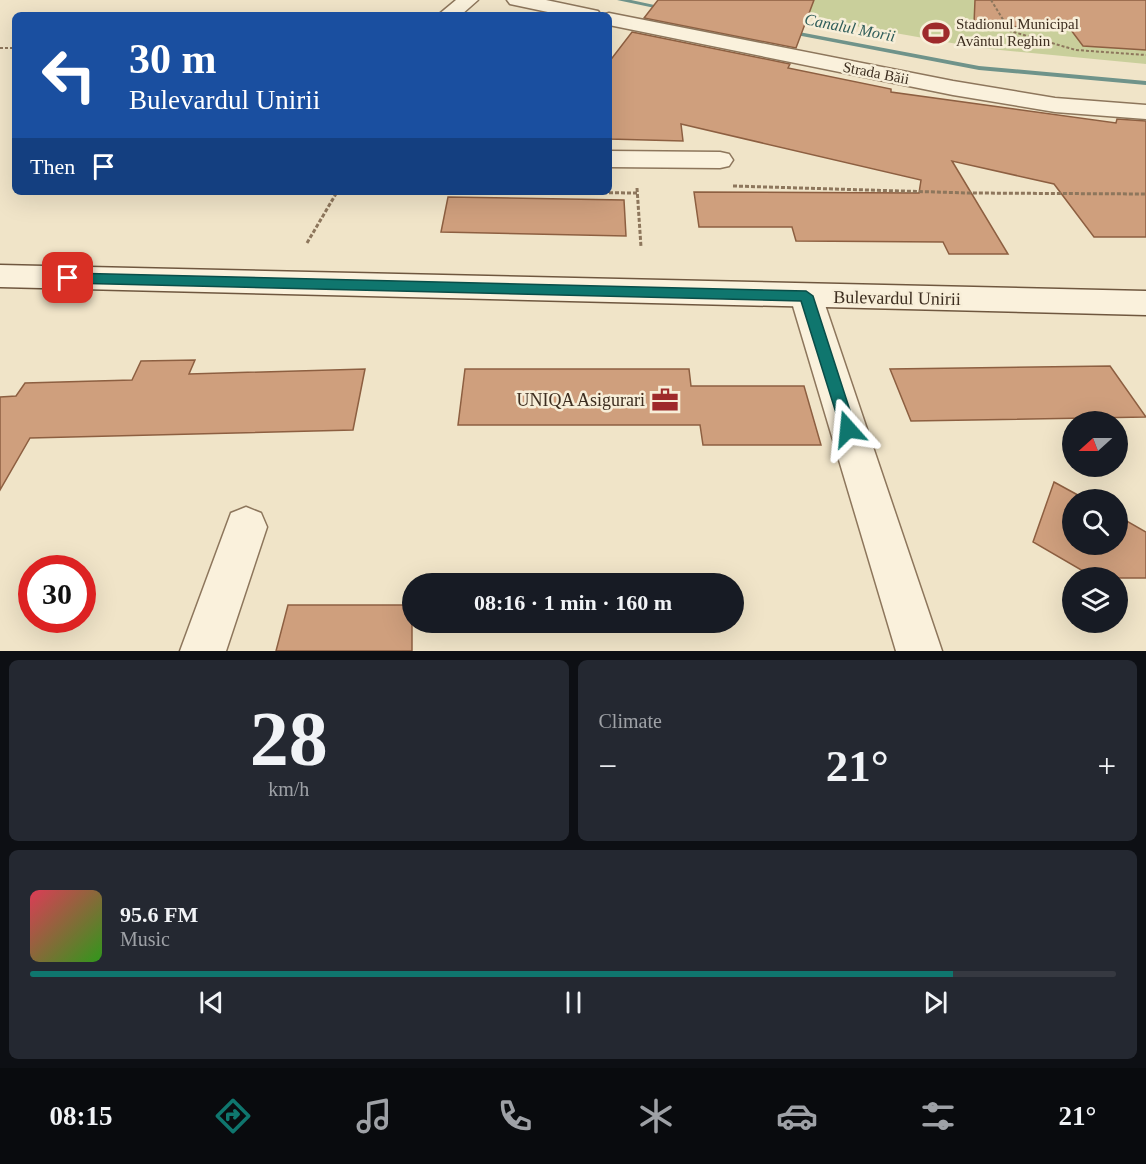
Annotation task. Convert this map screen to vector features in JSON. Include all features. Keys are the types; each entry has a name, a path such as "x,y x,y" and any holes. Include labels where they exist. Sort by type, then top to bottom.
{"street":[{"path":"452,12 468,0"},
{"path":"517,0 576,12"},
{"name":"Strada Băii","path":"612,20 953,88 1055,105 1146,112"},
{"path":"612,159 720,160"},
{"name":"Bulevardul Unirii","path":"0,276 1146,303"},
{"path":"806,296 919,651"},
{"path":"203,651 246,527"}],"path":[{"path":"991,0 1010,31 1076,50 1146,55"},
{"path":"1120,48 1124,53"},
{"path":"637,184 641,247"},
{"path":"732,186 969,193 1146,194"},
{"path":"612,193 637,193"},
{"path":"307,243 335,195"}],"green space":[{"path":"709,0 1146,0 1146,64 980,48"}],"building":[{"path":"658,0 814,0 796,48 644,18"},
{"path":"975,0 1146,0 1146,50 1083,46 1071,30 974,24"},
{"path":"632,32 790,64 788,68 891,89 891,92 1116,123 1117,119 1146,121 1146,237 1094,237 1054,184 952,161 1008,254 949,254 943,242 796,241 792,227 699,227 694,192 919,193 921,180 681,124 683,141 612,139 612,58"},
{"path":"448,197 624,200 626,236 441,232"},
{"path":"195,360 189,374 365,369 353,430 30,438 0,490 0,397 16,396 25,383 132,380 141,361"},
{"path":"1110,366 1146,417 1128,417 1128,411 1062,411 1062,418 911,421 890,369"},
{"path":"465,369 689,369 691,386 804,386 821,445 703,445 700,425 458,425"},
{"path":"1054,482 1067,489 1062,489 1062,555 1128,555 1128,522 1146,532 1146,578 1128,578 1128,567 1076,567 1033,542"},
{"path":"288,605 402,605 402,633 412,633 412,651 276,651"}],"waterway":[{"name":"Canalul Morii","path":"620,0 669,9"},
{"name":"Canalul Morii","path":"786,31 979,68 1146,83"}],"place":[{"name":"Stadionul Municipal Avântul Reghin","path":"936,33"},
{"name":"UNIQA Asigurari","path":"665,400"}],"route":[{"path":"68,278 806,296 848,429"}]}
